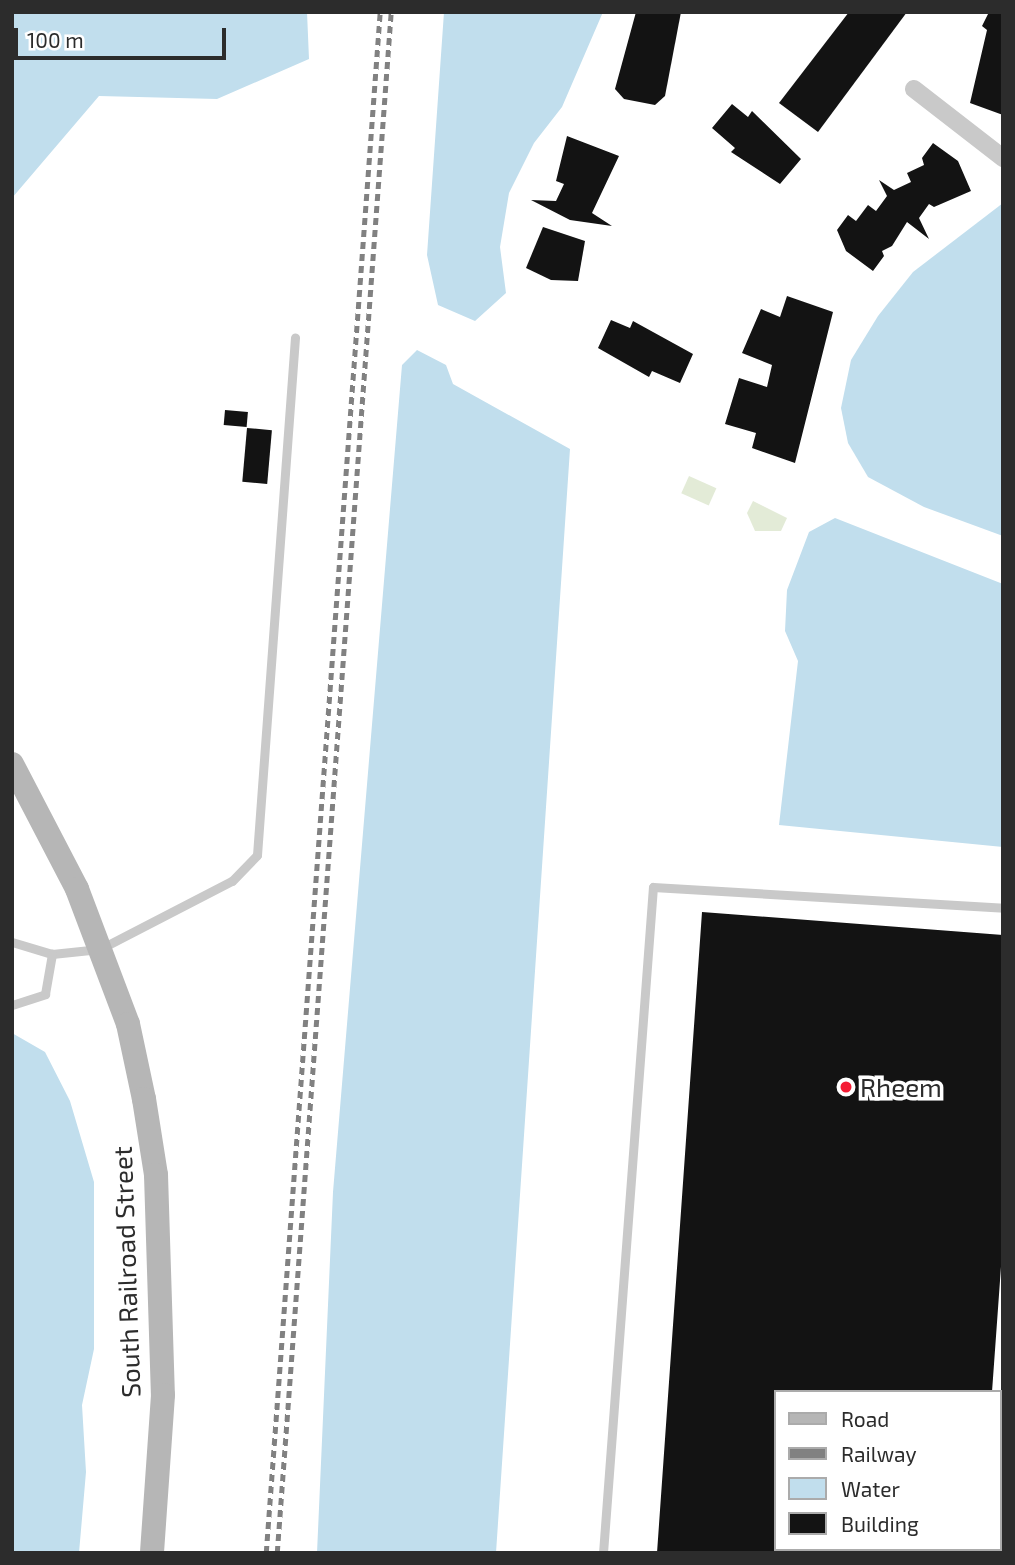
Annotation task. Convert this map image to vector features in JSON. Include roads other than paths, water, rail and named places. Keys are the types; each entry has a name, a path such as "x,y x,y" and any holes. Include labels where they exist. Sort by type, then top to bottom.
{"street":[{"path":"915,89 1003,158"},
{"name":"South Railroad Street","path":"12,764 78,888 128,1024 156,1175 163,1395 152,1553"}],"lane":[{"path":"12,942 52,954 100,949 232,881 257,855 295,337"},
{"path":"603,1553 653,887 1003,908"},
{"path":"12,1005 45,994 52,954"}],"water":[{"path":"12,12 307,12 309,59 217,99 99,96 12,198"},
{"path":"444,12 603,12 562,107 534,143 509,193 500,247 506,293 475,321 438,305 427,255"},
{"path":"1003,203 1003,536 924,507 868,477 848,443 841,408 851,360 878,316 913,272"},
{"path":"417,350 446,365 453,384 570,449 496,1553 317,1553 333,1192 402,365"},
{"path":"835,518 1003,584 1003,847 779,825 798,661 785,631 787,590 809,532"},
{"path":"12,1033 45,1052 70,1101 94,1182 94,1349 82,1405 86,1472 79,1553 12,1553"}],"railway":[{"path":"266,1553 380,12"},
{"path":"277,1553 391,12"}],"place":[{"name":"Rheem","path":"846,1087"}]}
